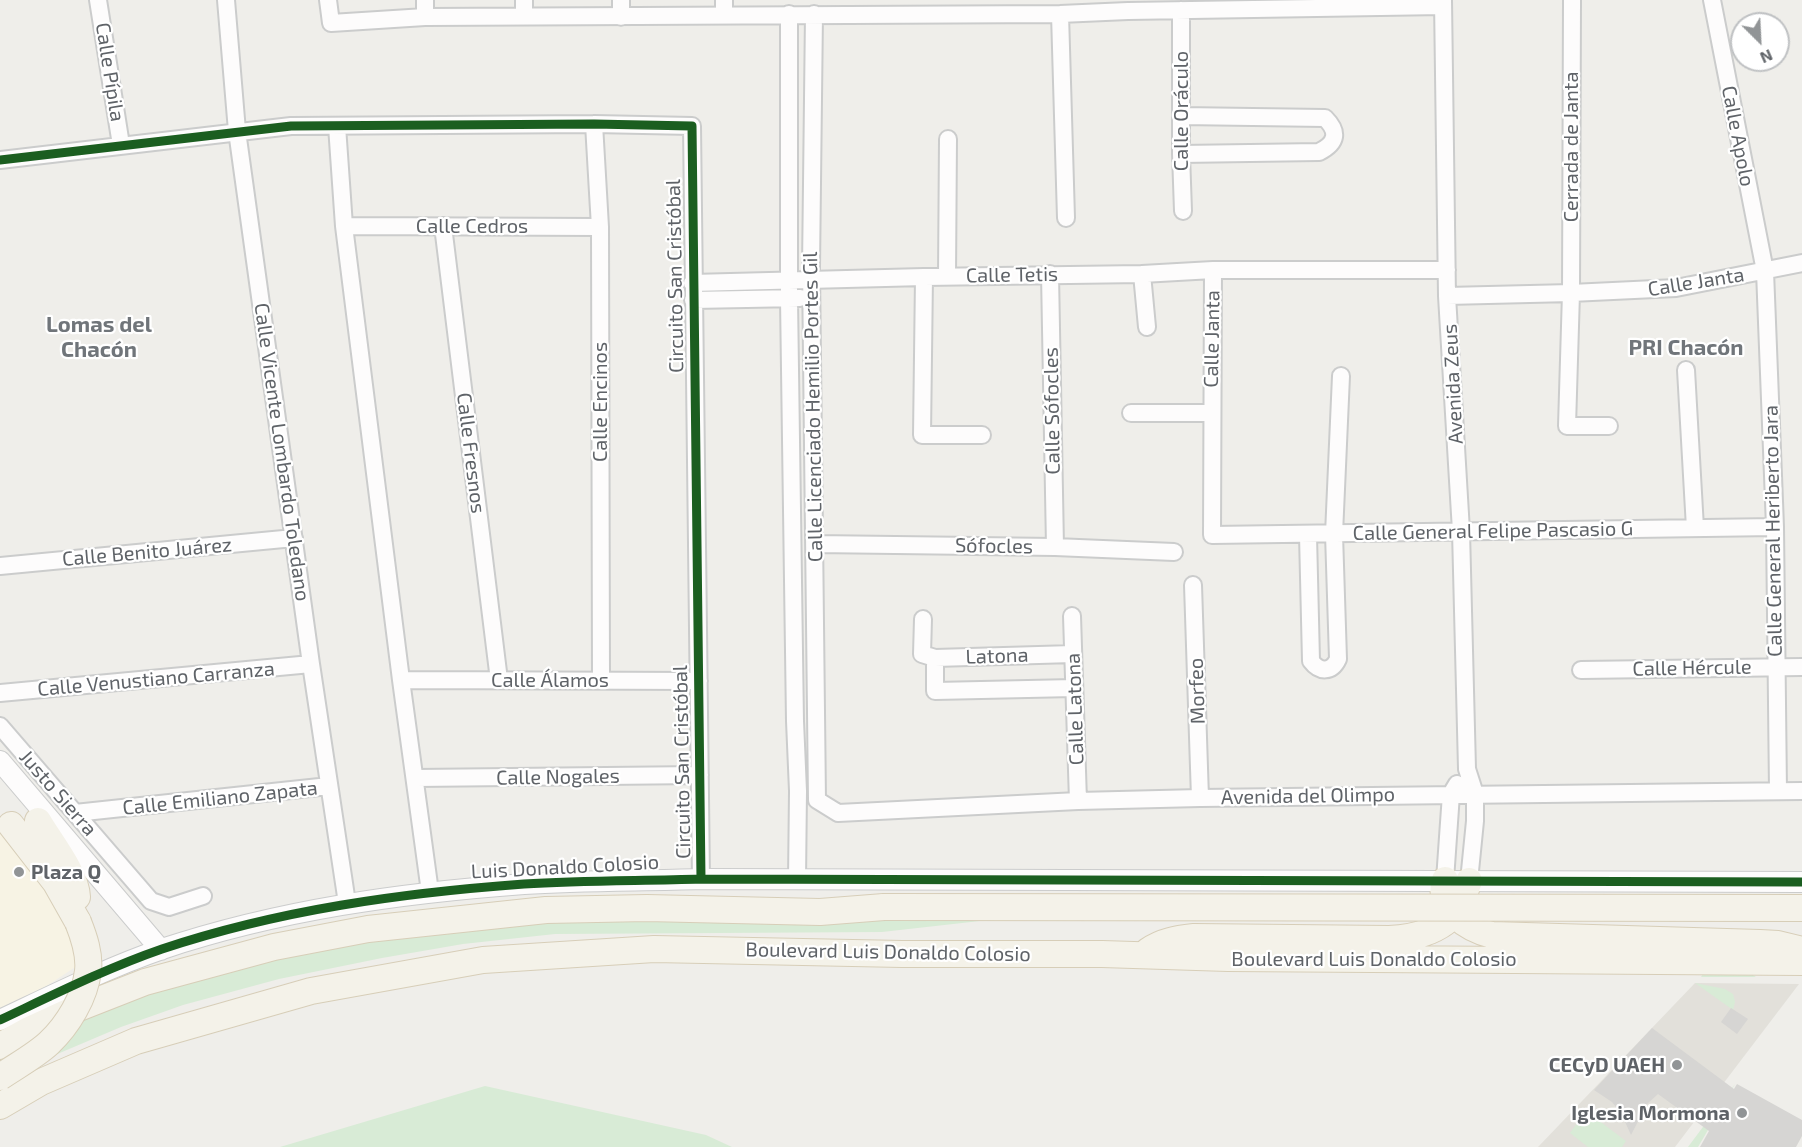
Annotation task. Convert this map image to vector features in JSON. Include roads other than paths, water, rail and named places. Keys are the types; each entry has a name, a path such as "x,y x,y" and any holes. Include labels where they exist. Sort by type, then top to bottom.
{"main road":[{"path":"38,821 68,870 76,890 78,922"},
{"path":"0,1077 49,1044 64,1025 81,996 88,970 85,944 78,922 56,883 11,825"},
{"path":"1457,881 1443,889 1446,902 1467,925 1492,935 1760,943 1778,944 1802,950"},
{"name":"Boulevard Luis Donaldo Colosio","path":"0,1046 27,1031 145,982 274,947 368,929 546,910 647,908 820,912 884,907 1802,908"},
{"path":"1143,955 1159,944 1194,937 1376,939 1415,936 1438,927 1454,913"},
{"name":"Boulevard Luis Donaldo Colosio","path":"0,1106 41,1083 136,1041 311,991 483,960 654,949 1239,958 1802,962"}],"street":[{"name":"Calle Pípila","path":"98,0 121,145"},
{"name":"Calle Vicente Lombardo Toledano","path":"226,0 237,131 311,664 347,903"},
{"path":"328,0 331,23 425,8 724,8 789,14 824,9 1060,14 1128,6 1181,10 1233,5 1443,3"},
{"name":"Cerrada de Janta","path":"1572,0 1571,293 1567,426 1609,426"},
{"name":"Calle Apolo","path":"1712,0 1764,271"},
{"name":"Avenida Zeus","path":"1443,3 1447,270 1461,531 1467,768 1475,794 1475,821 1457,881"},
{"name":"Calle Licenciado Hemilio Portes Gil","path":"817,800 812,279 824,9"},
{"name":"Calle Oráculo","path":"1181,10 1183,211"},
{"path":"789,14 789,299 798,791 797,880"},
{"path":"1060,14 1066,218"},
{"path":"1181,116 1324,118 1333,126 1335,137 1329,147 1319,152 1181,154"},
{"name":"Circuito San Cristóbal","path":"0,160 291,126 594,124 692,126 692,283 701,879"},
{"name":"Calle Encinos","path":"594,124 600,227 601,680"},
{"path":"337,126 344,226 430,892"},
{"path":"946,276 948,139"},
{"path":"0,155 0,160"},
{"name":"Calle Cedros","path":"344,226 600,227"},
{"name":"Calle Fresnos","path":"442,226 499,680"},
{"name":"Calle Janta","path":"1448,296 1676,288 1802,263"},
{"name":"Calle Janta","path":"1212,535 1213,270 1447,270"},
{"name":"Calle Tetis","path":"692,283 946,276 1142,274 1213,270"},
{"name":"Calle General Heriberto Jara","path":"1764,271 1775,527 1778,791"},
{"name":"Calle Sófocles","path":"1050,274 1055,547"},
{"path":"1142,274 1147,327"},
{"path":"924,277 922,435 982,435"},
{"path":"693,300 812,298"},
{"path":"1686,369 1695,528"},
{"path":"1308,535 1311,661 1315,667 1329,670 1338,659 1334,534 1341,376"},
{"path":"1131,413 1212,413"},
{"name":"Calle General Felipe Pascasio G","path":"1212,535 1775,527"},
{"name":"Calle Benito Juárez","path":"0,566 294,538"},
{"name":"Sófocles","path":"815,544 1055,547 1174,552"},
{"name":"Morfeo","path":"1193,585 1200,798"},
{"name":"Calle Latona","path":"1072,616 1078,801"},
{"path":"923,619 935,691 1074,688"},
{"name":"Latona","path":"928,656 1073,654"},
{"name":"Calle Venustiano Carranza","path":"0,693 311,664"},
{"name":"Calle Hércule","path":"1581,670 1802,667"},
{"name":"Calle Álamos","path":"401,680 699,681"},
{"name":"Justo Sierra","path":"0,726 151,901 169,907 203,896"},
{"path":"0,761 161,950"},
{"path":"1457,881 1451,794 1467,768"},
{"name":"Calle Nogales","path":"416,778 700,775"},
{"path":"0,778 38,821"},
{"name":"Calle Emiliano Zapata","path":"75,813 329,786"},
{"name":"Avenida del Olimpo","path":"817,800 838,813 1078,801 1200,798 1802,791"},
{"name":"Luis Donaldo Colosio","path":"0,1020 76,984 161,950 276,918 347,903 430,892 526,884 701,879 1802,882"},
{"path":"1374,881 1382,895 1386,911 1385,921 1376,939"},
{"path":"1547,937 1542,928 1538,909 1548,881"}],"place":[{"name":"Plaza Q","path":"19,872"},
{"name":"CECyD UAEH","path":"1677,1065"},
{"name":"Iglesia Mormona","path":"1742,1113"}],"district":[{"name":"Lomas del Chacón","path":"99,338"},
{"name":"PRI Chacón","path":"1686,348"}]}
